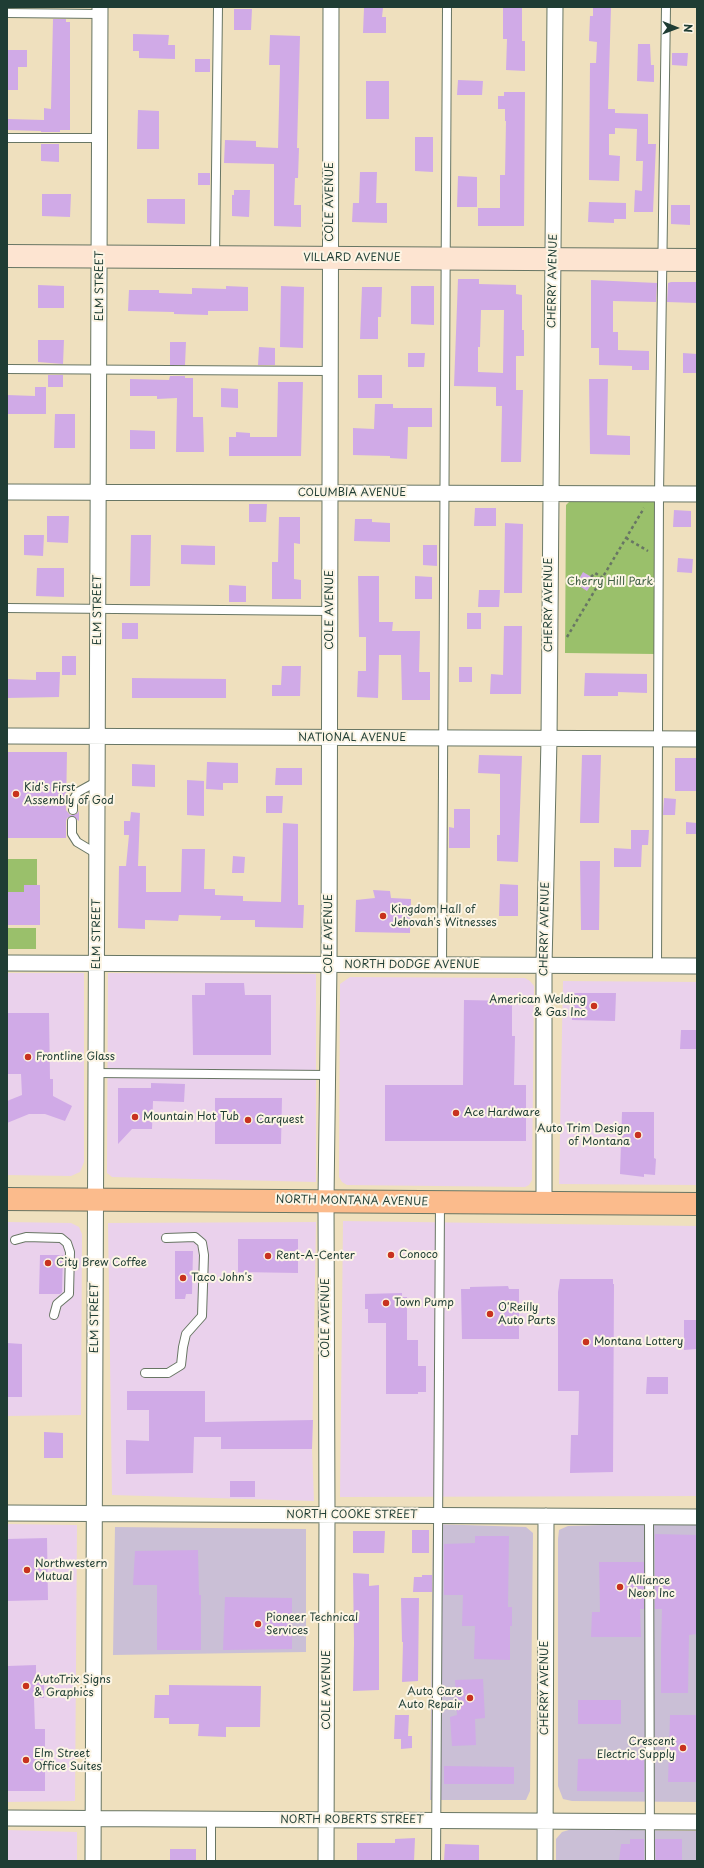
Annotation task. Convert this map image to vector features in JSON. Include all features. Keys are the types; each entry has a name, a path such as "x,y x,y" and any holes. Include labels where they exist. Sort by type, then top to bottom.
{"main road":[{"name":"NORTH MONTANA AVENUE","path":"7,1199 326,1200 697,1204"}],"street":[{"name":"COLE AVENUE","path":"326,1861 326,1200 329,964 331,7"},
{"name":"CHERRY AVENUE","path":"544,1202 544,965 549,739 555,7"},
{"name":"ELM STREET","path":"94,1861 100,11"},
{"name":"VILLARD AVENUE","path":"7,256 697,260"},
{"name":"COLUMBIA AVENUE","path":"7,492 550,494 653,498 697,494"},
{"name":"NATIONAL AVENUE","path":"7,736 697,739"},
{"name":"NORTH DODGE AVENUE","path":"7,963 697,966"},
{"name":"NORTH COOKE STREET","path":"7,1513 697,1516"},
{"name":"CHERRY AVENUE","path":"544,1861 546,1516"},
{"name":"NORTH ROBERTS STREET","path":"7,1818 697,1822"}],"lane":[{"path":"215,257 218,7"},
{"path":"442,965 447,7"},
{"path":"657,966 659,557 653,498 662,260 666,7"},
{"path":"7,13 100,11"},
{"path":"7,138 100,138"},
{"path":"7,369 330,371"},
{"path":"7,608 330,611"},
{"path":"73,810 73,800 78,792 98,781"},
{"path":"72,821 72,834 77,842 97,854"},
{"path":"96,1073 328,1075"},
{"path":"436,1861 440,1202"},
{"path":"15,1240 26,1237 61,1238 67,1243 70,1252 69,1294 57,1304 54,1315"},
{"path":"145,1373 168,1373 181,1366 186,1334 202,1316 204,1255 202,1243 195,1238 166,1238"},
{"path":"649,1516 650,1861"},
{"path":"211,1820 211,1861"}],"path":[{"path":"567,637 626,538 653,498"},
{"path":"626,538 659,557"},
{"path":"591,577 595,573 603,578"}],"shaded area":[{"path":"7,973 84,973 84,1162 80,1172 71,1176 7,1175"},
{"path":"108,973 316,974 316,1182 112,1177 107,1173"},
{"path":"350,977 525,978 530,981 534,986 532,1180 529,1185 525,1187 347,1185 342,1182 339,1177 340,984"},
{"path":"563,981 697,982 697,1185 559,1184"},
{"path":"343,1221 697,1226 697,1496 340,1497"},
{"path":"7,1222 71,1223 79,1227 82,1234 81,1415 7,1416"},
{"path":"316,1222 312,1449 314,1501 112,1495 108,1223"},
{"path":"697,1522 697,1802 572,1801 563,1799 558,1786 559,1530 568,1526"},
{"path":"7,1524 77,1525 75,1801 7,1802"},
{"path":"433,1524 526,1527 533,1533 530,1791 526,1800 430,1800"},
{"path":"115,1527 306,1529 306,1652 113,1655"},
{"path":"572,1829 697,1831 697,1861 556,1861 556,1839 562,1832"},
{"path":"7,1830 77,1832 77,1861 7,1861"}],"green space":[{"name":"Cherry Hill Park","path":"655,500 655,654 565,653 566,505 570,501"},
{"path":"7,859 37,859 37,885 24,885 24,892 7,892"},
{"path":"7,928 36,928 36,949 7,949"}],"building":[{"path":"503,7 522,7 522,41 525,41 525,71 506,70 507,39 503,39"},
{"path":"593,7 611,7 608,109 615,109 615,113 648,114 648,144 656,144 653,212 634,212 635,190 642,191 643,161 636,161 637,129 615,128 615,134 609,134 609,155 620,156 619,181 589,180 590,63 596,63 597,42 589,41 590,16 593,16"},
{"path":"364,8 383,8 382,17 386,17 386,33 363,33"},
{"path":"234,9 252,9 251,30 234,30"},
{"path":"53,19 66,19 66,22 70,22 70,130 60,130 60,132 41,132 8,130 8,119 44,120 44,108 51,109"},
{"path":"133,34 169,35 168,45 175,45 175,59 139,58 139,51 133,51"},
{"path":"270,35 300,36 297,148 299,148 298,178 295,178 294,205 301,205 301,227 274,226 274,164 224,163 225,140 256,141 256,147 278,148 280,65 269,65"},
{"path":"638,44 650,44 651,65 654,65 654,82 637,81"},
{"path":"7,50 27,50 27,67 18,67 18,90 7,90"},
{"path":"672,53 688,53 687,66 672,65"},
{"path":"195,59 210,59 210,72 195,72"},
{"path":"458,80 483,81 482,95 457,95"},
{"path":"366,81 389,81 389,119 366,119"},
{"path":"504,92 525,92 524,226 478,226 478,208 500,208 500,175 505,175 506,121 505,109 498,109 498,96 504,96"},
{"path":"138,110 159,111 159,149 137,149"},
{"path":"415,137 433,137 433,172 415,171"},
{"path":"41,144 59,144 59,162 41,161"},
{"path":"360,172 377,172 376,203 387,203 387,223 352,222 353,203 359,203"},
{"path":"198,173 210,173 210,185 198,185"},
{"path":"458,176 477,177 477,207 457,207"},
{"path":"234,190 250,190 249,217 232,216 232,195 234,195"},
{"path":"42,194 71,194 70,217 42,216"},
{"path":"147,199 185,199 185,224 147,223"},
{"path":"589,202 626,203 626,219 614,219 614,223 588,222"},
{"path":"671,205 690,205 690,225 671,224"},
{"path":"458,279 479,279 479,284 516,285 516,294 522,295 522,330 524,330 524,356 516,356 516,390 523,390 521,462 501,462 502,406 496,406 496,387 454,386","holes":["481,310 504,310 503,373 478,372 478,347 480,347"]},
{"path":"591,280 657,283 656,302 613,301 613,332 618,332 618,350 649,351 649,370 632,370 632,366 599,365 599,348 591,348"},
{"path":"697,282 697,303 667,302 668,283"},
{"path":"38,285 64,286 64,308 38,308"},
{"path":"226,286 248,287 248,311 208,311 208,315 174,314 174,312 128,311 129,290 159,290 159,293 192,294 192,288 226,289"},
{"path":"281,286 304,287 303,348 280,347"},
{"path":"411,286 434,286 434,325 411,324"},
{"path":"362,287 382,287 381,317 378,317 378,339 360,339"},
{"path":"38,340 64,340 63,364 38,362"},
{"path":"170,342 186,342 185,365 170,365"},
{"path":"259,347 275,348 275,365 258,365"},
{"path":"408,353 425,353 424,367 408,367"},
{"path":"683,353 697,354 697,373 683,373"},
{"path":"48,375 63,375 63,387 48,387"},
{"path":"358,375 382,375 382,398 358,398"},
{"path":"170,376 185,376 185,378 193,378 193,417 203,417 204,452 176,452 177,398 157,399 157,396 130,396 130,379 169,380"},
{"path":"589,379 608,379 607,435 630,436 630,455 590,454"},
{"path":"278,382 303,382 301,456 229,456 229,437 236,437 236,432 250,433 250,437 277,437"},
{"path":"35,387 46,387 46,414 7,414 7,395 35,396"},
{"path":"221,388 238,389 238,408 221,407"},
{"path":"375,404 393,404 393,408 432,408 432,427 408,427 407,459 390,458 390,456 353,455 353,428 374,429"},
{"path":"55,414 75,414 75,448 54,448"},
{"path":"130,430 155,431 155,449 130,449"},
{"path":"249,504 267,504 266,522 249,522"},
{"path":"475,508 496,508 496,526 474,526"},
{"path":"674,510 691,511 691,527 673,527"},
{"path":"47,516 69,516 68,543 47,542"},
{"path":"279,517 300,517 300,544 294,543 294,579 301,580 301,599 272,599 272,562 278,562"},
{"path":"355,519 372,519 372,522 390,523 390,542 354,541"},
{"path":"505,523 523,524 522,593 504,593"},
{"path":"24,535 44,535 43,556 24,555"},
{"path":"131,535 151,535 150,586 130,586"},
{"path":"181,545 215,546 215,565 181,564"},
{"path":"423,545 437,545 437,566 423,565"},
{"path":"678,558 693,559 692,573 677,572"},
{"path":"37,568 64,568 64,597 36,596"},
{"path":"583,572 595,579 587,591 576,584"},
{"path":"358,576 379,576 379,622 393,622 392,631 420,631 419,672 430,672 430,700 402,700 401,655 379,655 378,698 357,697 358,671 366,671 366,637 359,637"},
{"path":"415,576 432,577 432,599 415,599"},
{"path":"229,585 246,586 246,602 229,602"},
{"path":"479,590 500,590 499,607 478,607"},
{"path":"467,613 481,613 481,629 467,629"},
{"path":"122,623 138,623 138,639 122,639"},
{"path":"504,626 522,626 521,694 490,694 491,674 503,675"},
{"path":"62,656 76,656 76,675 62,675"},
{"path":"282,666 301,666 300,696 272,696 272,685 281,685"},
{"path":"459,667 472,667 472,682 459,682"},
{"path":"36,672 60,672 59,697 7,698 7,679 36,680"},
{"path":"585,673 647,674 647,693 618,692 618,696 584,696"},
{"path":"132,678 226,679 226,698 132,698"},
{"path":"7,752 67,752 66,810 70,815 73,815 78,813 79,810 79,821 72,816 67,818 66,838 7,838"},
{"path":"479,755 522,756 518,862 497,861 497,835 500,835 500,774 478,773"},
{"path":"582,755 601,755 599,823 580,823"},
{"path":"675,758 697,758 697,791 675,791"},
{"path":"207,762 238,763 238,783 223,783 223,790 206,789"},
{"path":"132,764 155,765 155,787 132,786"},
{"path":"276,768 302,768 302,785 275,785"},
{"path":"187,780 204,781 204,816 187,815"},
{"path":"266,796 283,796 282,813 266,813"},
{"path":"664,798 676,799 675,815 663,815"},
{"path":"454,809 470,809 470,848 449,848 449,827 454,828"},
{"path":"131,812 140,813 138,866 146,866 146,892 181,892 182,849 205,849 204,889 215,889 215,895 243,896 243,901 281,902 283,823 298,824 298,905 304,905 303,928 255,927 255,920 220,920 221,916 179,915 178,921 145,920 145,929 118,928 119,866 126,866 129,835 124,835 124,821 130,821"},
{"path":"686,822 697,823 697,834 686,834"},
{"path":"631,830 649,830 648,845 642,845 641,867 614,867 614,848 631,849"},
{"path":"233,856 245,857 244,873 232,873"},
{"path":"580,861 600,861 599,930 581,930"},
{"path":"500,884 518,885 518,916 499,916"},
{"path":"24,885 40,885 40,925 7,925 7,892 24,892"},
{"name":"Kingdom Hall of Jehovah's Witnesses","path":"373,890 390,891 391,898 411,899 410,933 355,932 356,900 375,898"},
{"path":"205,983 244,983 245,995 271,995 271,1055 193,1055 192,995 205,995"},
{"name":"American Welding & Gas Inc","path":"572,993 616,993 615,1021 572,1020"},
{"name":"Ace Hardware","path":"464,1000 512,1001 512,1036 515,1036 514,1085 526,1085 526,1141 385,1141 385,1085 463,1085"},
{"path":"7,1013 49,1013 50,1079 53,1079 53,1096 72,1106 65,1121 45,1114 29,1114 7,1123 7,1101 22,1095 21,1074 7,1074"},
{"path":"681,1030 697,1030 697,1049 680,1049"},
{"name":"Mountain Hot Tub","path":"151,1083 185,1084 184,1102 153,1101 152,1129 132,1129 118,1144 118,1088 151,1088"},
{"name":"Carquest","path":"215,1098 282,1098 281,1144 215,1144"},
{"name":"Auto Trim Design of Montana","path":"622,1112 654,1112 654,1158 656,1159 655,1175 644,1174 644,1177 620,1174"},
{"name":"Rent-A-Center","path":"238,1239 298,1239 298,1273 238,1272"},
{"name":"Taco John's","path":"175,1251 193,1251 192,1294 186,1294 185,1299 175,1299"},
{"path":"40,1255 63,1255 62,1292 60,1294 39,1294"},
{"name":"Montana Lottery","path":"560,1279 613,1279 613,1472 570,1473 571,1435 578,1435 579,1391 558,1391 558,1292"},
{"name":"O'Reilly Auto Parts","path":"508,1286 509,1289 519,1289 519,1339 462,1339 461,1289 470,1289 470,1287"},
{"path":"402,1293 402,1297 407,1297 407,1340 418,1340 418,1366 426,1366 426,1392 418,1392 418,1394 386,1394 386,1323 368,1323 368,1309 365,1309 365,1294"},
{"path":"684,1320 697,1320 697,1349 684,1350"},
{"path":"7,1343 22,1344 22,1397 7,1397"},
{"path":"647,1377 668,1377 668,1394 646,1394"},
{"path":"127,1391 205,1391 205,1422 313,1420 312,1449 221,1449 221,1437 194,1437 193,1473 126,1474 126,1440 149,1441 149,1410 127,1410"},
{"path":"44,1432 63,1433 63,1458 44,1458"},
{"path":"230,1481 255,1481 255,1497 230,1497"},
{"path":"412,1530 429,1530 429,1553 412,1553"},
{"path":"353,1531 385,1531 384,1553 353,1553"},
{"path":"655,1534 697,1535 697,1634 689,1635 688,1693 661,1693 662,1609 655,1609"},
{"path":"475,1536 509,1536 508,1607 512,1607 512,1626 510,1626 510,1660 474,1659 475,1626 462,1626 463,1595 444,1595 444,1544 475,1543"},
{"name":"Northwestern Mutual","path":"47,1538 48,1600 7,1601 7,1539"},
{"path":"198,1550 199,1595 201,1595 201,1650 157,1650 157,1585 133,1585 135,1551"},
{"name":"Alliance Neon Inc","path":"599,1562 644,1562 644,1609 640,1609 641,1637 591,1637 592,1612 600,1612"},
{"path":"353,1573 369,1574 369,1586 379,1585 379,1690 353,1691"},
{"path":"422,1575 432,1575 432,1592 413,1592 414,1577 422,1577"},
{"name":"Pioneer Technical Services","path":"225,1597 292,1598 292,1649 223,1650"},
{"path":"401,1598 419,1598 418,1681 402,1682 403,1642"},
{"path":"36,1665 36,1675 44,1675 44,1698 34,1698 35,1729 45,1729 45,1791 7,1791 8,1666"},
{"name":"Auto Care Auto Repair","path":"483,1679 485,1718 475,1719 476,1745 452,1746 450,1717 457,1715 455,1680"},
{"path":"169,1685 261,1686 260,1727 226,1727 226,1737 198,1736 199,1724 169,1724 169,1718 154,1718 155,1695 169,1695"},
{"path":"578,1700 621,1700 621,1724 578,1724"},
{"path":"395,1715 409,1715 408,1736 412,1736 412,1748 401,1749 401,1739 394,1739"},
{"name":"Crescent Electric Supply","path":"670,1715 697,1715 697,1782 668,1782"},
{"path":"644,1758 644,1792 577,1791 578,1759"},
{"path":"444,1766 514,1767 514,1784 444,1784"},
{"path":"415,1838 414,1861 357,1861 357,1843 395,1843 395,1839"},
{"path":"630,1839 644,1839 644,1861 619,1861 621,1844 630,1844"},
{"path":"655,1839 682,1839 682,1861 656,1861"},
{"path":"445,1844 479,1845 479,1861 444,1861"},
{"path":"170,1849 196,1849 196,1861 170,1861"}],"place":[{"name":"Kid's First Assembly of God","path":"16,794"},
{"name":"Kingdom Hall of Jehovah's Witnesses","path":"383,916"},
{"name":"American Welding & Gas Inc","path":"594,1006"},
{"name":"Frontline Glass","path":"28,1057"},
{"name":"Ace Hardware","path":"456,1113"},
{"name":"Mountain Hot Tub","path":"135,1117"},
{"name":"Carquest","path":"248,1120"},
{"name":"Auto Trim Design of Montana","path":"638,1135"},
{"name":"Conoco","path":"391,1255"},
{"name":"Rent-A-Center","path":"268,1256"},
{"name":"City Brew Coffee","path":"48,1263"},
{"name":"Taco John's","path":"183,1278"},
{"name":"Town Pump","path":"386,1303"},
{"name":"O'Reilly Auto Parts","path":"490,1314"},
{"name":"Montana Lottery","path":"586,1342"},
{"name":"Northwestern Mutual","path":"27,1570"},
{"name":"Alliance Neon Inc","path":"620,1587"},
{"name":"Pioneer Technical Services","path":"258,1624"},
{"name":"AutoTrix Signs & Graphics","path":"26,1686"},
{"name":"Auto Care Auto Repair","path":"470,1698"},
{"name":"Crescent Electric Supply","path":"683,1748"},
{"name":"Elm Street Office Suites","path":"26,1760"}]}
